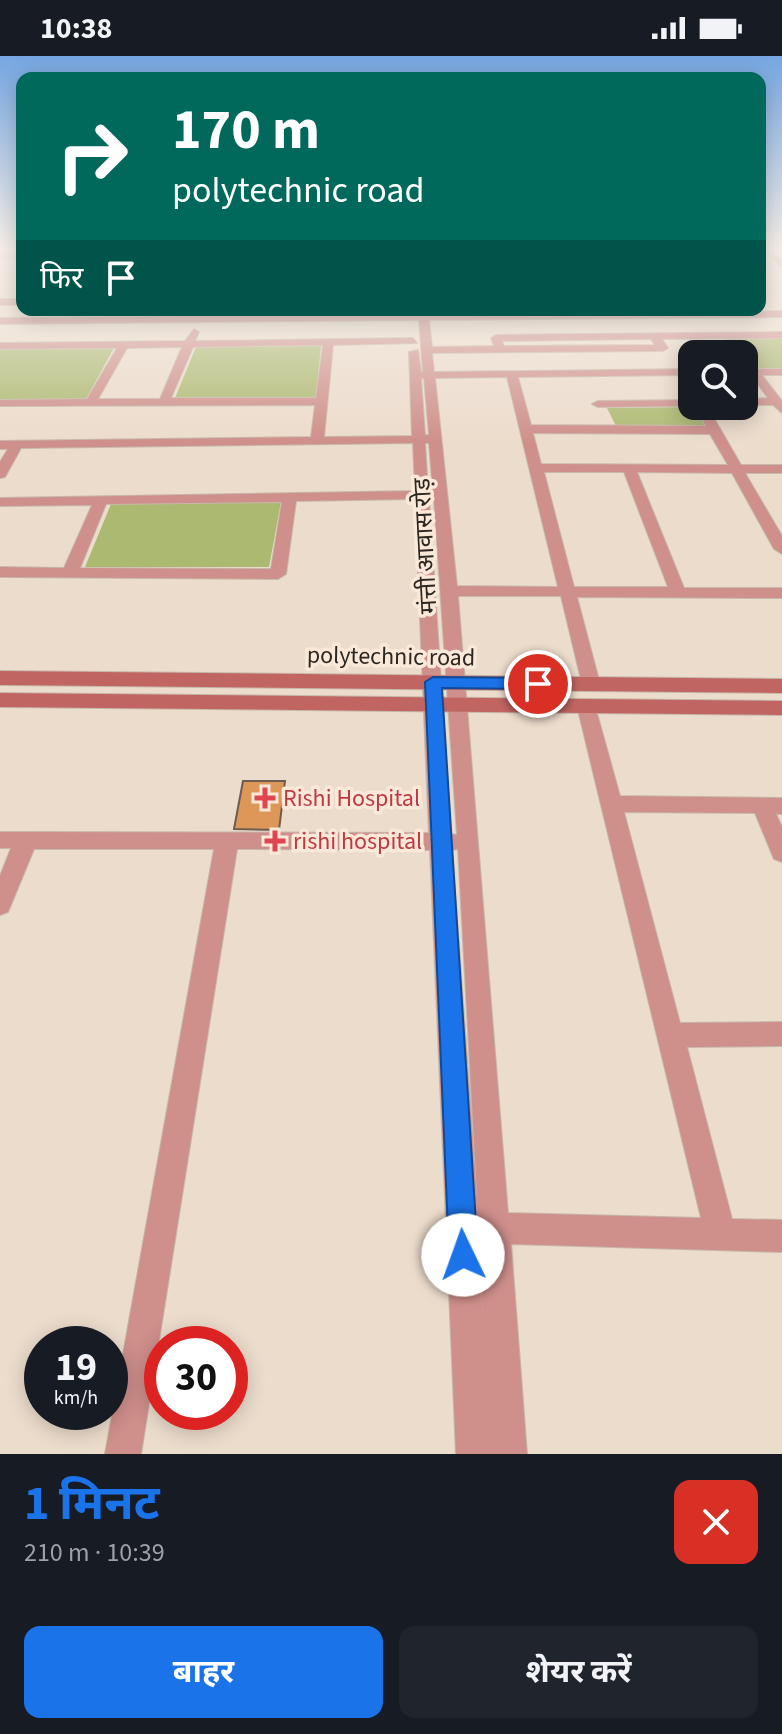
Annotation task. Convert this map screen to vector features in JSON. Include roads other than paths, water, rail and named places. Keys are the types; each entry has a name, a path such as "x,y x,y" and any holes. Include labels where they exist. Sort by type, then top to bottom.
{"street":[{"path":"1,322 173,316"},
{"path":"164,402 202,316"},
{"path":"365,316 418,324 500,349 663,348"},
{"path":"0,346 328,342 418,324 515,316"},
{"path":"585,316 602,348"},
{"name":"मंत्ती आवास रोड़","path":"418,324 432,494 434,693 442,842 477,1228 474,1454"},
{"path":"500,349 496,338 654,336 718,340 782,335"},
{"path":"654,336 678,363"},
{"path":"317,440 328,342"},
{"path":"90,403 124,344"},
{"path":"422,375 678,372"},
{"path":"758,372 782,372"},
{"path":"585,373 608,429"},
{"path":"512,374 568,591 612,804 721,1235"},
{"path":"758,382 779,405"},
{"path":"0,403 321,401"},
{"path":"598,404 678,403"},
{"path":"758,403 779,405"},
{"path":"710,420 737,468 774,522 782,549"},
{"path":"526,429 716,430"},
{"path":"0,445 427,439"},
{"path":"0,474 17,444"},
{"path":"536,468 782,469"},
{"path":"629,468 678,593"},
{"path":"0,502 432,494 450,591 459,694 468,842 477,1228 509,1454"},
{"path":"0,572 278,574 290,496"},
{"path":"70,572 101,500"},
{"path":"450,591 782,593"},
{"name":"polytechnic road","path":"0,678 434,693"},
{"path":"0,700 434,693 589,695 782,686"},
{"path":"589,695 782,708"},
{"path":"612,804 772,806 782,853"},
{"path":"0,840 468,842"},
{"path":"0,905 26,840"},
{"path":"123,1454 227,841"},
{"path":"670,1035 782,1034"},
{"path":"477,1228 782,1236"}],"place":[{"name":"Rishi Hospital","path":"265,798"},
{"name":"rishi hospital","path":"275,841"}]}
